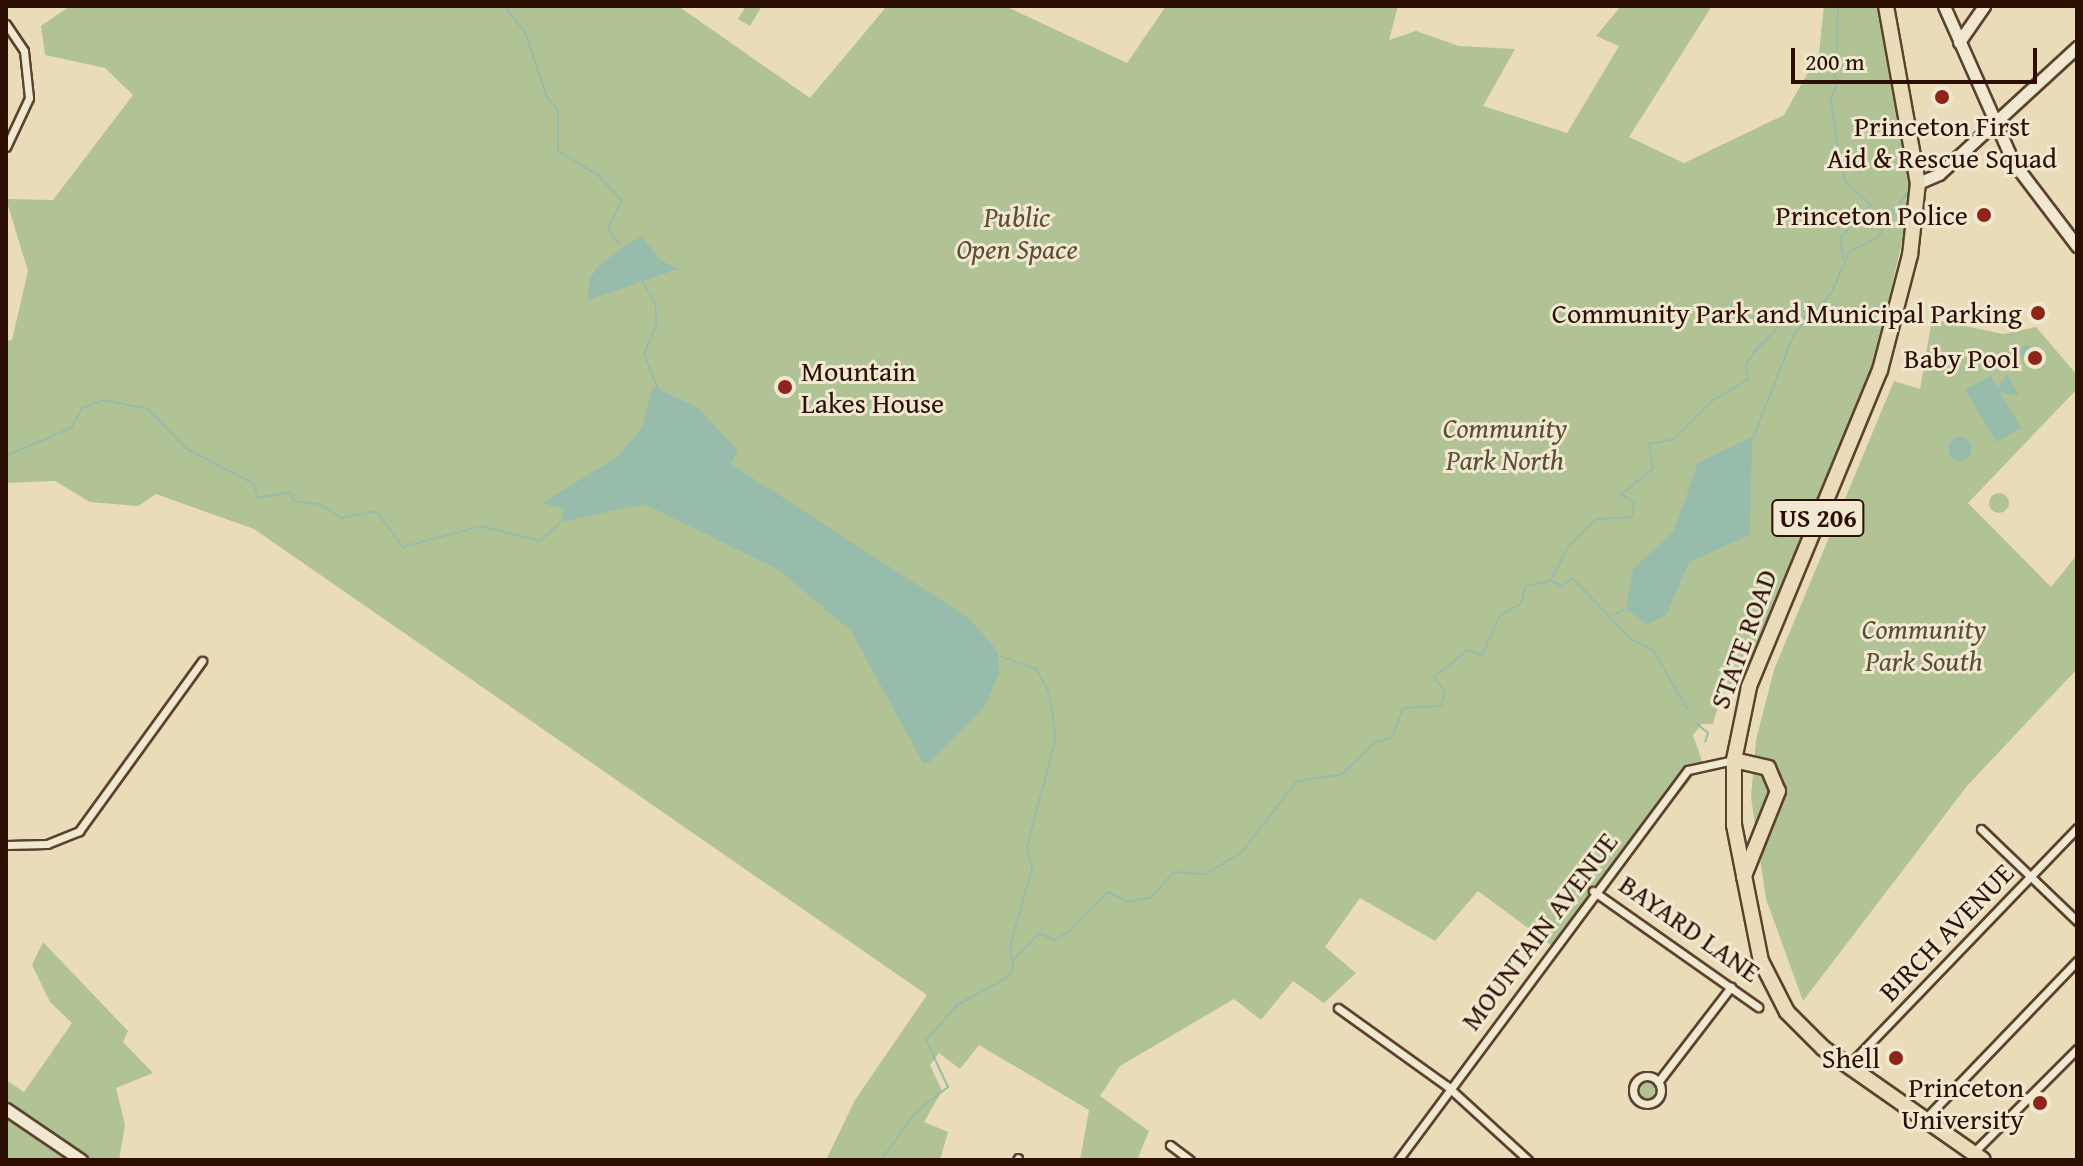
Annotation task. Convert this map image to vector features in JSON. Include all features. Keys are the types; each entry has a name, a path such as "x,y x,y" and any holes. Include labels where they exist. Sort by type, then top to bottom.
{"highway":[{"name":"STATE ROAD","path":"1848,1066 1823,1048 1777,998 1745,892 1734,760 1749,687 1888,346 1918,183 1886,6"},
{"path":"1734,760 1768,768 1778,791 1750,852 1745,892"},
{"name":"US 206","path":"1848,1066 1978,1157"}],"street":[{"path":"1944,6 1994,125 2037,199 2077,246"},
{"path":"1953,28 1983,8"},
{"path":"1959,42 1983,8"},
{"path":"6,24 24,51 29,98 6,147"},
{"path":"1918,183 1994,125 2077,47"},
{"path":"6,845 47,844 79,831 202,661"},
{"name":"MOUNTAIN AVENUE","path":"1398,1160 1593,891 1688,770 1734,760"},
{"name":"BIRCH AVENUE","path":"1848,1066 2077,828"},
{"path":"1981,829 2077,921"},
{"name":"BAYARD LANE","path":"1593,891 1758,1007"},
{"path":"1924,1120 2077,961"},
{"path":"1658,1082 1638,1079 1635,1099 1657,1100 1658,1082 1731,987"},
{"path":"1338,1008 1449,1091 1528,1160"},
{"path":"1978,1157 2077,1049"},
{"path":"6,1109 81,1160"},
{"path":"1170,1145 1190,1160"}],"green space":[{"path":"70,6 678,6 810,98 887,6 1005,6 1127,63 1166,6 1398,6 1389,40 1416,31 1459,46 1515,49 1483,106 1567,133 1619,46 1596,36 1621,6 1712,6 1629,137 1684,163 1784,115 1819,53 1824,6 1878,6 1897,82 1911,202 1872,373 1758,650 1720,699 1713,724 1702,724 1693,735 1703,764 1555,948 1478,891 1435,941 1360,898 1325,947 1356,973 1324,1003 1293,981 1261,1020 1234,999 1120,1066 1100,1096 1149,1131 1137,1160 1080,1160 1089,1110 979,1045 960,1069 939,1053 930,1065 942,1091 924,1122 948,1132 940,1160 826,1160 855,1100 927,995 254,529 156,494 138,506 90,502 55,481 6,483 6,341 12,340 28,271 6,199 53,200 133,95 105,68 45,55 41,26"},
{"path":"746,6 762,6 750,26 738,19"},
{"name":"Community Park South","path":"1932,319 2003,334 2036,327 2077,375 2077,389 1968,503 2051,587 2077,555 2077,669 1967,786 1803,1001 1766,899 1751,797 1756,740 1774,670 1894,381 1920,389"},
{"path":"1995,493 2003,493 2009,503 2003,513 1995,513 1989,507 1989,499"},
{"path":"43,942 128,1031 123,1042 153,1073 116,1088 125,1125 119,1160 6,1160 6,1080 24,1092 72,1023 50,1002 32,965"},
{"path":"1642,1081 1650,1081 1655,1090 1653,1097 1642,1099 1637,1094 1637,1086"}],"shaded area":[{"path":"641,235 660,260 678,269 588,300 589,280 599,265"},
{"name":"Baby Pool","path":"2026,344 2044,361 2044,369 2018,352"},
{"path":"2007,374 2019,396 2000,392 2021,428 1996,442 1965,390 1991,375 1997,388"},
{"path":"653,386 698,408 738,450 731,464 970,619 998,652 999,673 985,706 930,762 923,763 851,631 779,570 644,504 561,522 564,509 542,503 617,457 642,428"},
{"path":"1752,437 1750,535 1689,562 1666,615 1647,624 1626,609 1633,569 1674,531 1698,463"},
{"path":"1960,437 1969,440 1972,449 1969,458 1960,461 1951,458 1948,449 1951,440"}],"waterway":[{"path":"504,6 525,32 547,97 558,110 558,151 598,175 622,201 608,229 620,245"},
{"path":"1838,6 1837,50 1829,62 1838,81 1831,98 1839,160 1846,183 1871,205 1841,237 1843,258"},
{"path":"1753,438 1794,334 1832,292 1849,252 1878,237 1908,191"},
{"path":"642,281 655,303 657,324 644,354 658,388"},
{"path":"1013,960 1039,933 1054,940 1070,931 1108,892 1128,902 1151,897 1174,872 1205,874 1241,853 1297,781 1341,775 1375,742 1392,738 1403,708 1441,706 1445,692 1434,677 1468,650 1482,655 1500,615 1521,604 1526,586 1551,580 1568,547 1596,519 1633,517 1634,502 1621,494 1653,469 1649,444 1674,439 1712,401 1748,379 1746,364 1781,324 1806,317"},
{"path":"6,456 71,428 82,408 104,400 148,409 187,449 254,484 258,498 290,492 294,501 319,504 341,518 376,511 403,547 481,526 540,541 561,522"},
{"path":"1552,581 1562,586 1572,578 1632,640 1653,650 1688,710"},
{"path":"1613,615 1625,609"},
{"path":"881,1160 916,1112 948,1087 926,1040 957,1005 1008,977 1013,967 1010,946 1032,869 1027,847 1056,737 1049,692 1036,669 1001,656"},
{"path":"1697,724 1708,733 1705,742"}],"place":[{"name":"Princeton First Aid & Rescue Squad","path":"1942,97"},
{"name":"Princeton Police","path":"1984,215"},
{"name":"Community Park and Municipal Parking","path":"2038,313"},
{"name":"Baby Pool","path":"2035,358"},
{"name":"Mountain Lakes House","path":"785,387"},
{"name":"Shell","path":"1896,1058"},
{"name":"Princeton University","path":"2040,1103"}],"park label":[{"name":"Public Open Space","path":"1017,233"},
{"name":"Community Park North","path":"1505,444"}]}
